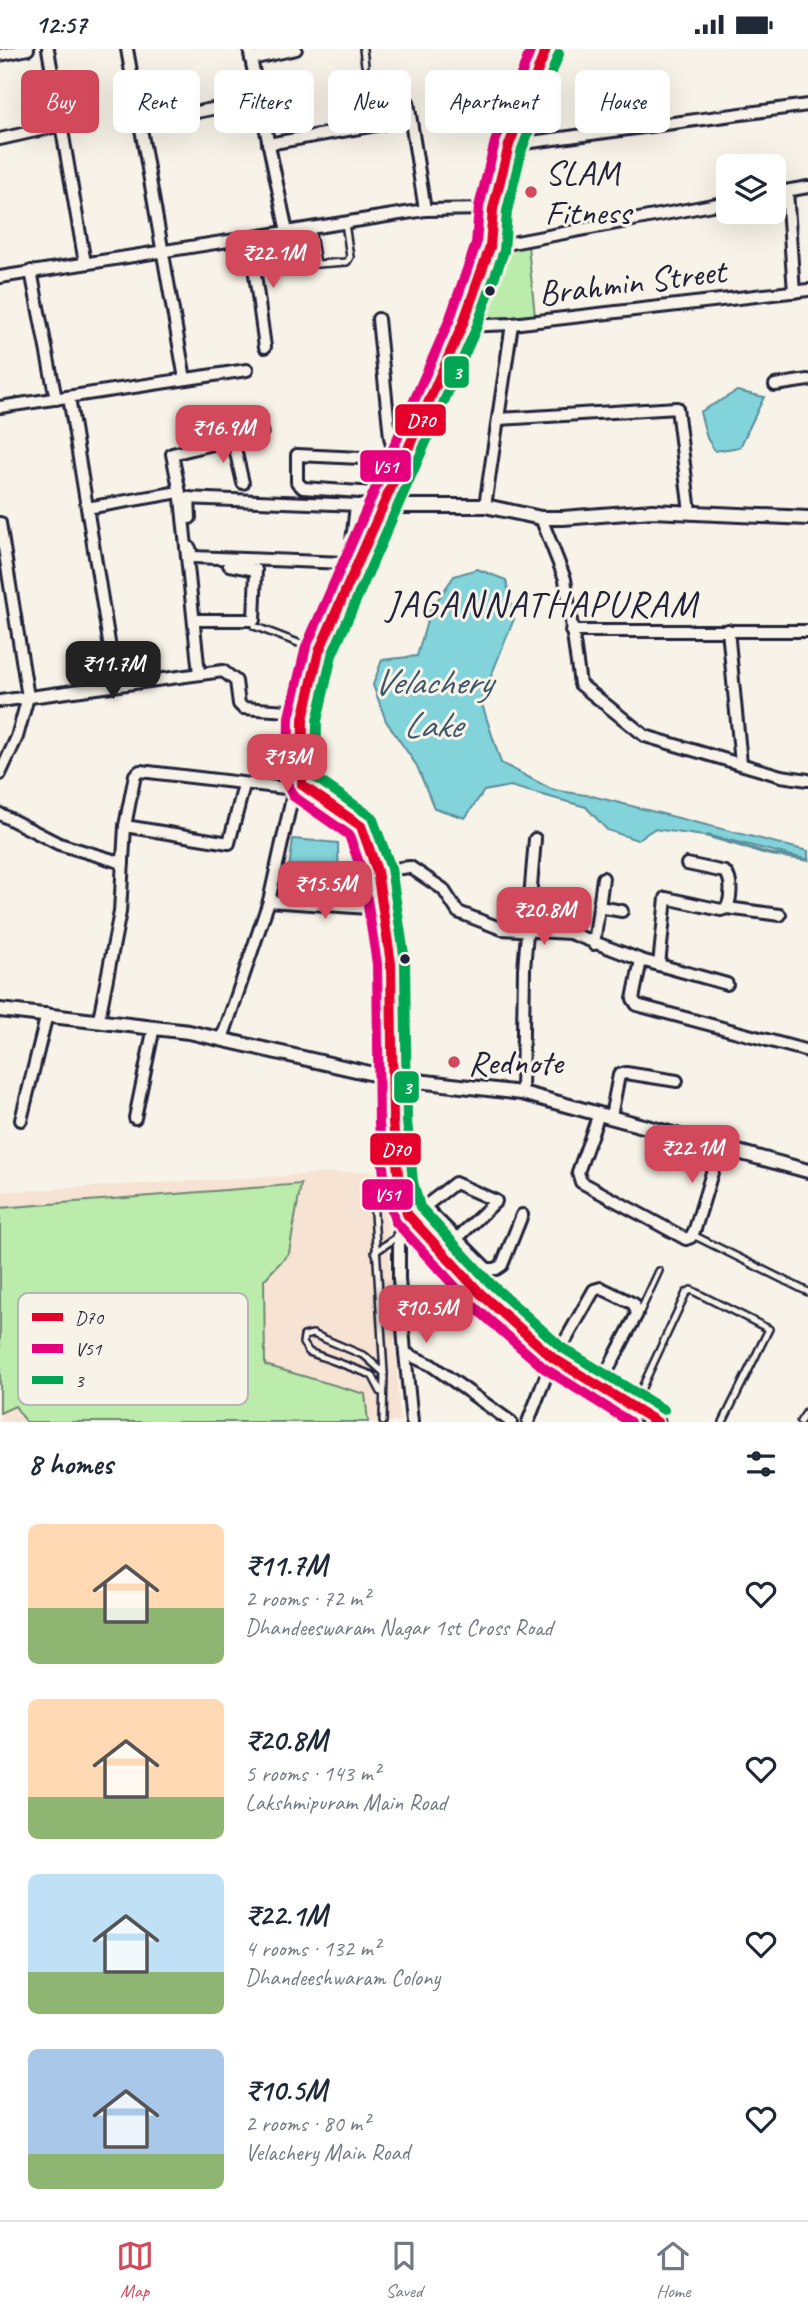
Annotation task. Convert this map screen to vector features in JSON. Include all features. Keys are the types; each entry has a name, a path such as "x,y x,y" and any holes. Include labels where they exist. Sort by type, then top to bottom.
{"main road":[{"path":"546,49 509,145 493,209 490,247 462,326 318,651 304,712 298,787 361,826 377,871 391,963 391,1078 399,1184 411,1220 441,1254 554,1358 657,1422"}],"street":[{"path":"0,55 28,49"},
{"path":"48,49 52,70"},
{"path":"127,49 131,70"},
{"path":"250,54 296,49"},
{"path":"509,145 808,105"},
{"path":"411,125 425,210"},
{"path":"0,139 27,133"},
{"path":"63,133 85,263"},
{"path":"143,133 185,379"},
{"path":"266,133 287,232"},
{"path":"268,143 328,133"},
{"path":"794,292 787,191 808,187"},
{"path":"490,247 716,204"},
{"path":"0,277 425,210 493,209"},
{"path":"250,238 265,347"},
{"path":"31,271 56,399"},
{"name":"Brahmin Street","path":"462,326 512,324 808,290"},
{"path":"378,319 390,437 392,446 405,458"},
{"path":"485,506 512,324"},
{"path":"0,407 247,370"},
{"path":"775,385 808,380"},
{"path":"69,397 116,685"},
{"path":"499,419 677,408 690,512"},
{"path":"262,432 172,454 183,496 192,557 345,563 350,560 356,505"},
{"path":"233,440 243,483"},
{"path":"405,458 297,456 297,482 303,488 387,500 485,506 541,517 640,511 808,518"},
{"path":"87,508 183,496 356,505 387,500"},
{"path":"183,496 199,674"},
{"path":"541,517 565,579 580,684 645,737 781,776 808,780"},
{"path":"0,523 3,567 28,697 17,737 0,774"},
{"path":"188,561 254,568 256,572 254,620 194,620"},
{"path":"728,630 741,763"},
{"path":"571,631 808,631"},
{"path":"0,701 223,671 236,681 239,704 243,708 304,712"},
{"path":"99,1019 120,912 125,826 134,777 140,771 244,785 298,787 269,901 222,1039"},
{"path":"125,826 225,844 233,837 244,785"},
{"path":"1,816 59,844 123,863"},
{"path":"522,1093 527,930 535,839"},
{"path":"687,864 721,870 729,875 727,908"},
{"path":"377,871 410,867 443,889 458,912 502,929 570,933 641,960 727,983"},
{"path":"594,944 603,878"},
{"path":"659,965 666,898 721,910 727,908 780,915"},
{"path":"269,901 383,909"},
{"path":"599,907 622,911"},
{"path":"641,960 633,999 637,1005 808,1051"},
{"path":"0,1010 154,1027 222,1039 391,1078 522,1093 808,1171"},
{"path":"20,1120 47,1014"},
{"path":"135,1118 154,1027"},
{"path":"677,1081 626,1073 618,1075 605,1115 578,1172 582,1182 686,1239 693,1235 720,1146"},
{"path":"412,1422 399,1279 400,1235 411,1220 455,1182 496,1201 441,1254"},
{"path":"425,1207 455,1240 487,1269 496,1269 502,1265 522,1215"},
{"path":"528,1422 554,1358 594,1290 601,1288 634,1304 637,1314 601,1389"},
{"path":"405,1353 431,1365 511,1422"}],"lane":[{"path":"363,49 365,65"},
{"path":"311,228 317,264 347,262 350,257 345,223"},
{"path":"254,627 318,651"},
{"path":"372,1181 384,1373 383,1422"},
{"path":"375,1252 400,1235"},
{"path":"693,1235 808,1293"},
{"path":"601,1389 659,1271"},
{"path":"632,1407 686,1293 691,1290 769,1329 723,1422"},
{"path":"382,1394 372,1375 309,1352 303,1343 304,1336 313,1333 365,1356 384,1373"},
{"path":"800,1422 808,1410"}],"shaded area":[{"path":"384,1170 400,1422 0,1422 0,1192"}],"green space":[{"path":"528,246 535,316 467,321 493,251"},
{"path":"301,1184 289,1253 264,1280 265,1365 365,1394 368,1422 26,1422 15,1406 0,1413 0,1208"}],"water":[{"path":"737,391 764,397 740,447 715,451 707,438 700,412"},
{"name":"Velachery Lake","path":"477,569 506,580 514,619 481,701 501,763 553,790 592,796 808,851 808,860 725,839 654,829 637,840 607,830 586,807 510,786 484,791 465,818 434,808 417,766 386,721 373,685 382,660 417,656 430,611 454,576"},
{"path":"293,839 338,843 339,896 286,890"}],"waterway":[{"path":"708,836 769,854 808,860"}],"transit line":[{"name":"V51","path":"531,49 495,142 479,207 476,244 449,321 306,647 289,717 288,786 293,796 349,835 363,874 377,964 379,1123 385,1186 395,1221 470,1303 544,1368 630,1422"},
{"name":"D70","path":"546,49 509,145 493,209 490,247 462,326 319,651 303,719 302,785 361,826 377,871 391,963 393,1122 399,1184 407,1214 480,1293 553,1358 657,1422"},
{"name":"3","path":"559,54 522,149 507,211 504,251 475,331 332,655 317,721 316,778 372,817 391,868 405,961 407,1121 413,1182 420,1207 490,1283 561,1347 664,1410"}],"place":[{"name":"SLAM Fitness","path":"531,192"},
{"name":"Rednote","path":"454,1062"}],"district":[{"name":"JAGANNATHAPURAM","path":"542,603"}]}
